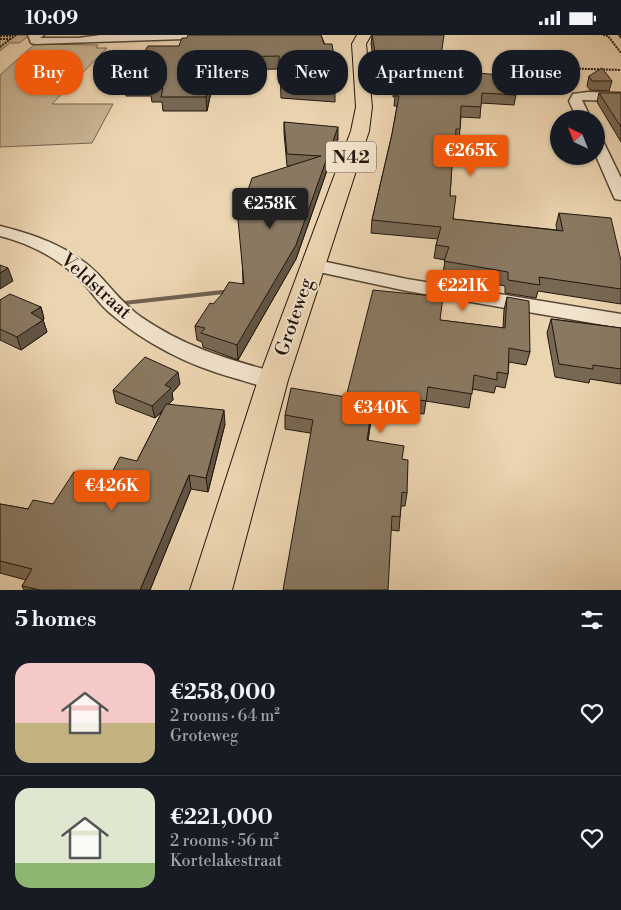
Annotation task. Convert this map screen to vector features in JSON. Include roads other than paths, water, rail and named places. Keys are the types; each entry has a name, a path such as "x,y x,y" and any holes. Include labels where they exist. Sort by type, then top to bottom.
{"main road":[{"name":"Groteweg","path":"211,590 273,380 360,131 364,107 359,38"}],"street":[{"path":"39,35 32,36 35,41 214,35"},
{"path":"88,35 102,38"},
{"path":"580,110 575,101 577,97 620,97"},
{"path":"605,160 621,195"},
{"name":"Veldstraat","path":"0,231 24,236 57,251 89,278 114,306 153,334 194,356 240,373 273,380"},
{"path":"312,265 407,285 621,321"}],"waterway":[{"path":"124,303 231,291"}]}
